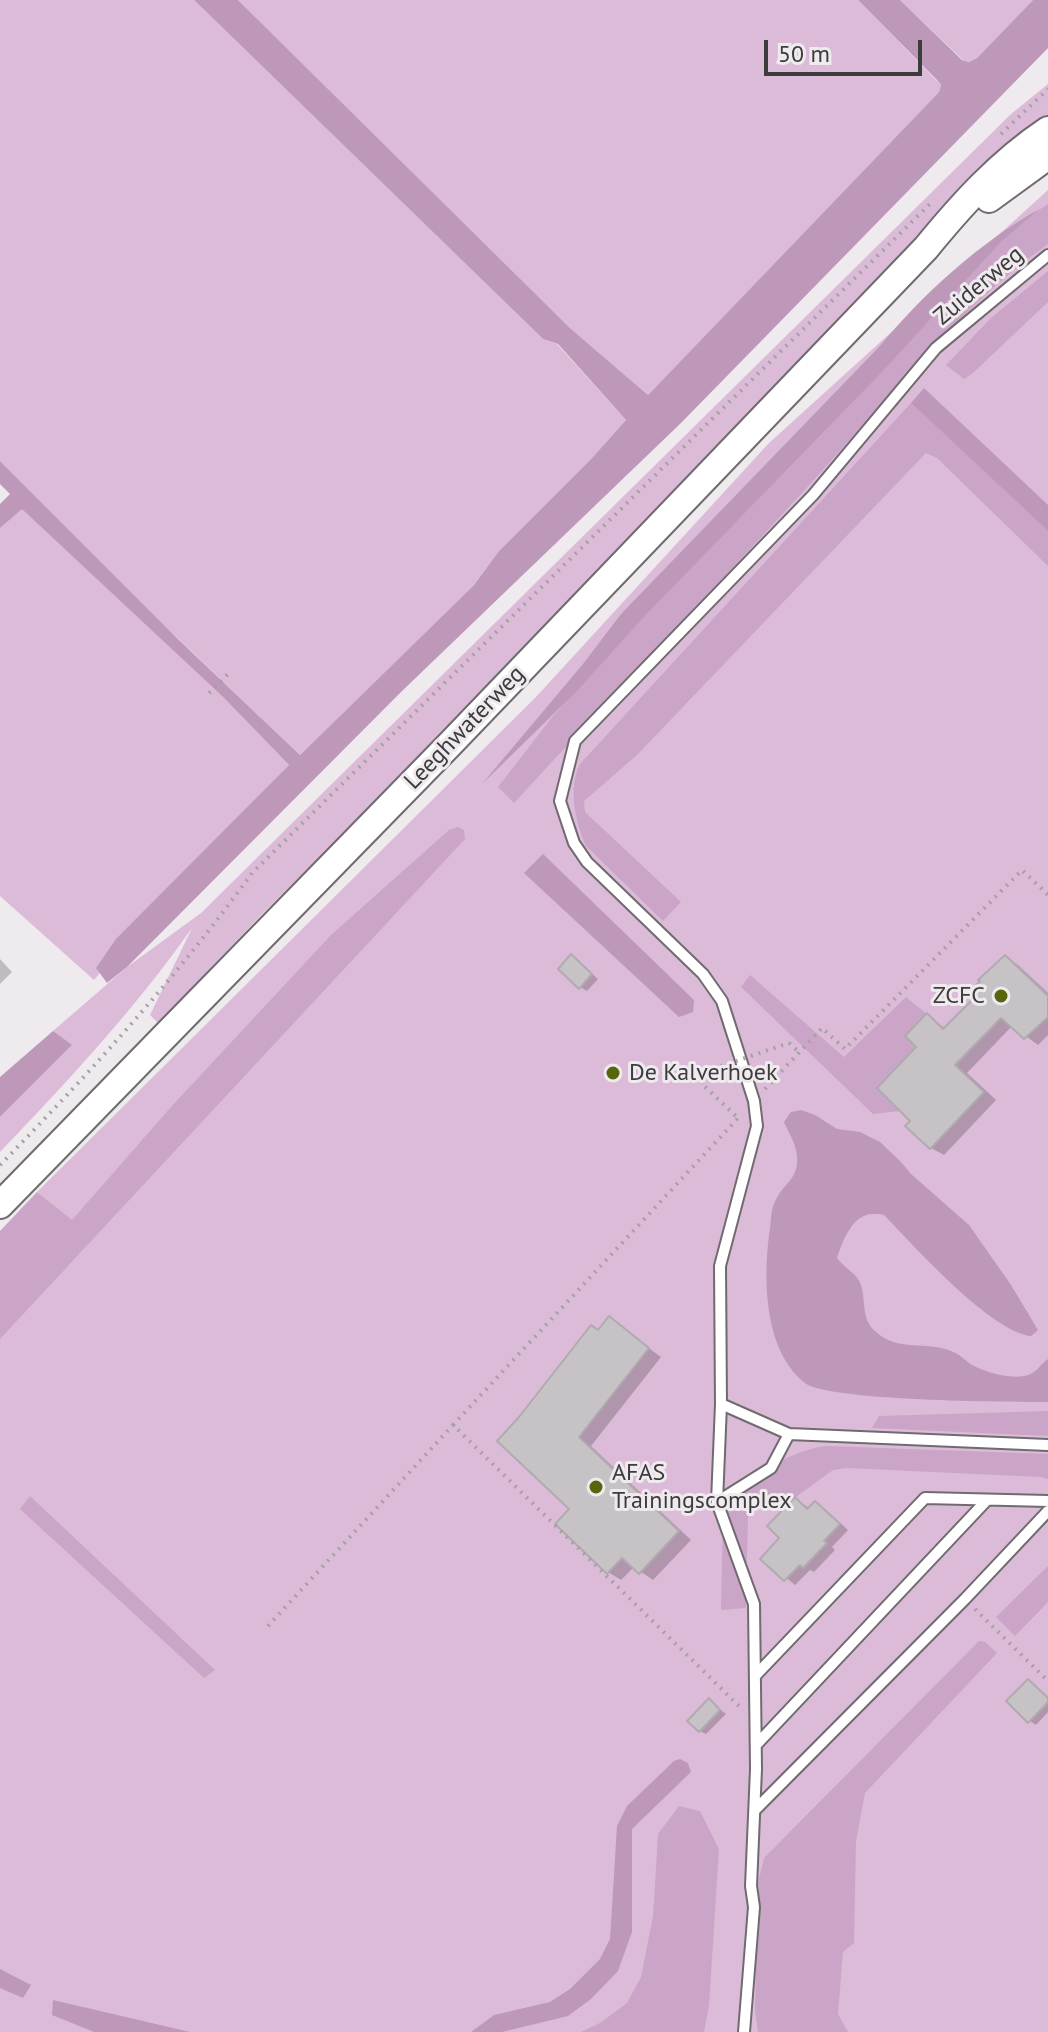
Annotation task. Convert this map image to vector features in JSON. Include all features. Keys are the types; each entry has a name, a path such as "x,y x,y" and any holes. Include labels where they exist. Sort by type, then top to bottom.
{"main road":[{"name":"Leeghwaterweg","path":"0,1205 451,743 926,248 964,202 1003,164 1048,130"},
{"name":"Leeghwaterweg","path":"926,248 1048,156"}],"lane":[{"name":"Zuiderweg","path":"717,1502 721,1404 720,1266 757,1126 754,1101 722,1001 703,974 587,862 574,843 560,801 575,741 813,495 936,348 1048,255"},
{"path":"721,1404 789,1434 1048,1445"},
{"path":"744,2032 754,1907 751,1886 756,1745 754,1604 717,1502 771,1468 789,1434"},
{"path":"755,1676 925,1498 1048,1501"},
{"path":"756,1745 987,1500"},
{"path":"755,1810 1048,1511"}],"path":[{"path":"992,142 1048,89"},
{"path":"0,1165 107,1053 252,873 936,198"},
{"path":"209,693 228,674"},
{"path":"738,1118 701,1083 713,1069 789,1043 799,1052"},
{"path":"268,1626 453,1425 756,1722"},
{"path":"965,1599 1048,1681"}],"shaded area":[{"path":"0,0 194,0 543,339 557,344 626,420 499,551 474,585 300,755 0,461"},
{"path":"194,0 238,0 570,328 648,395 939,92 941,85 937,80 858,0 900,0 962,60 969,62 977,58 1033,0 1048,0 1048,48 681,423 401,692 127,967 107,983 96,968 116,939 289,765 223,697 22,509 0,528 0,504 10,494 0,484 0,461 179,640 300,755 474,585 499,551 626,420 558,344 543,339"},
{"path":"238,0 858,0 941,85 939,92 648,395 570,328"},
{"path":"900,0 1033,0 977,58 969,62 963,60"},
{"path":"1048,84 1048,120 438,740 263,913 158,1023 150,1015 192,928 124,1016 0,1152 0,1117 71,1046 53,1031 127,967 201,913 1011,114"},
{"name":"De Kalverhoek","path":"1048,190 1048,2032 0,2032 0,1250 48,1202 37,1192 535,698 769,443"},
{"path":"1048,204 1048,244 984,296 924,356 813,481 514,803 498,787 553,716 643,618 885,369 1002,241 1022,221"},
{"path":"1039,209 1002,241 885,369 643,618 576,692 482,784 621,614 914,308 973,254"},
{"path":"1048,271 1048,302 973,373 964,379 946,365 991,318"},
{"path":"924,388 1048,505 1048,531 911,403"},
{"path":"911,403 1048,531 1048,566 937,458 926,453 637,755 584,801 585,812 681,902 663,921 586,846 574,805 574,784 580,764"},
{"path":"22,508 223,697 289,765 97,968 100,973 94,980 0,896 0,528"},
{"path":"458,827 464,830 465,839 0,1339 0,1231 37,1192 72,1220 171,1107 331,935 449,830"},
{"path":"543,854 694,1000 693,1012 679,1017 524,873"},
{"path":"750,975 844,1057 906,997 939,1024 877,1088 900,1111 873,1114 741,987"},
{"path":"53,1031 72,1045 0,1117 0,1077"},
{"path":"801,1110 837,1129 860,1132 880,1142 969,1225 1038,1330 1031,1336 995,1320 954,1286 884,1215 874,1214 858,1219 837,1258 859,1281 866,1315 875,1331 891,1341 950,1351 976,1367 1000,1375 1028,1375 1048,1359 1048,1402 847,1394 805,1383 791,1369 781,1352 769,1311 767,1268 773,1206 794,1174 797,1160 784,1122 791,1112"},
{"path":"1048,1411 1048,1436 872,1428 879,1416"},
{"path":"826,1446 1048,1454 1048,1479 847,1468 833,1470 782,1507 773,1509 762,1501 754,1502 748,1515 746,1608 721,1610 723,1511 729,1500 767,1468 798,1453"},
{"path":"30,1496 215,1670 204,1678 20,1509"},
{"path":"1048,1566 1048,1602 1015,1636 996,1617"},
{"path":"979,1641 985,1642 997,1653 865,1793 856,1841 854,1943 843,1952 838,2014 848,2032 758,2032 755,2010 758,1883 764,1858"},
{"path":"680,1759 688,1763 691,1772 632,1829 632,1932 618,1971 591,1999 568,2016 502,2032 471,2032 494,2015 550,2002 570,1989 600,1959 610,1939 617,1826 627,1806 674,1761"},
{"path":"679,1806 700,1811 719,1849 709,2005 704,2032 581,2032 600,2023 627,2003 641,1977 653,1916 658,1834"},
{"path":"0,1969 31,1985 23,1998 0,1988"},
{"path":"53,2000 190,2032 94,2032 52,2015"}],"building":[{"path":"571,954 592,974 579,989 558,969"},
{"path":"1005,955 1048,996 1048,1017 1024,1039 1001,1018 955,1065 984,1092 930,1149 905,1126 910,1121 877,1088 916,1047 905,1036 927,1013 943,1029 977,995 972,990 978,980"},
{"path":"609,1316 649,1348 579,1437 679,1531 639,1574 622,1558 607,1574 555,1524 569,1509 497,1441 591,1325 598,1330"},
{"path":"795,1497 807,1509 815,1501 840,1524 803,1568 800,1565 784,1581 760,1559 779,1538 767,1526"},
{"path":"1028,1679 1048,1698 1048,1702 1028,1723 1006,1701"},
{"path":"709,1698 720,1710 699,1732 687,1721"}],"place":[{"name":"ZCFC","path":"1001,996"},
{"name":"De Kalverhoek","path":"613,1073"},
{"name":"AFAS Trainingscomplex","path":"596,1487"}]}
